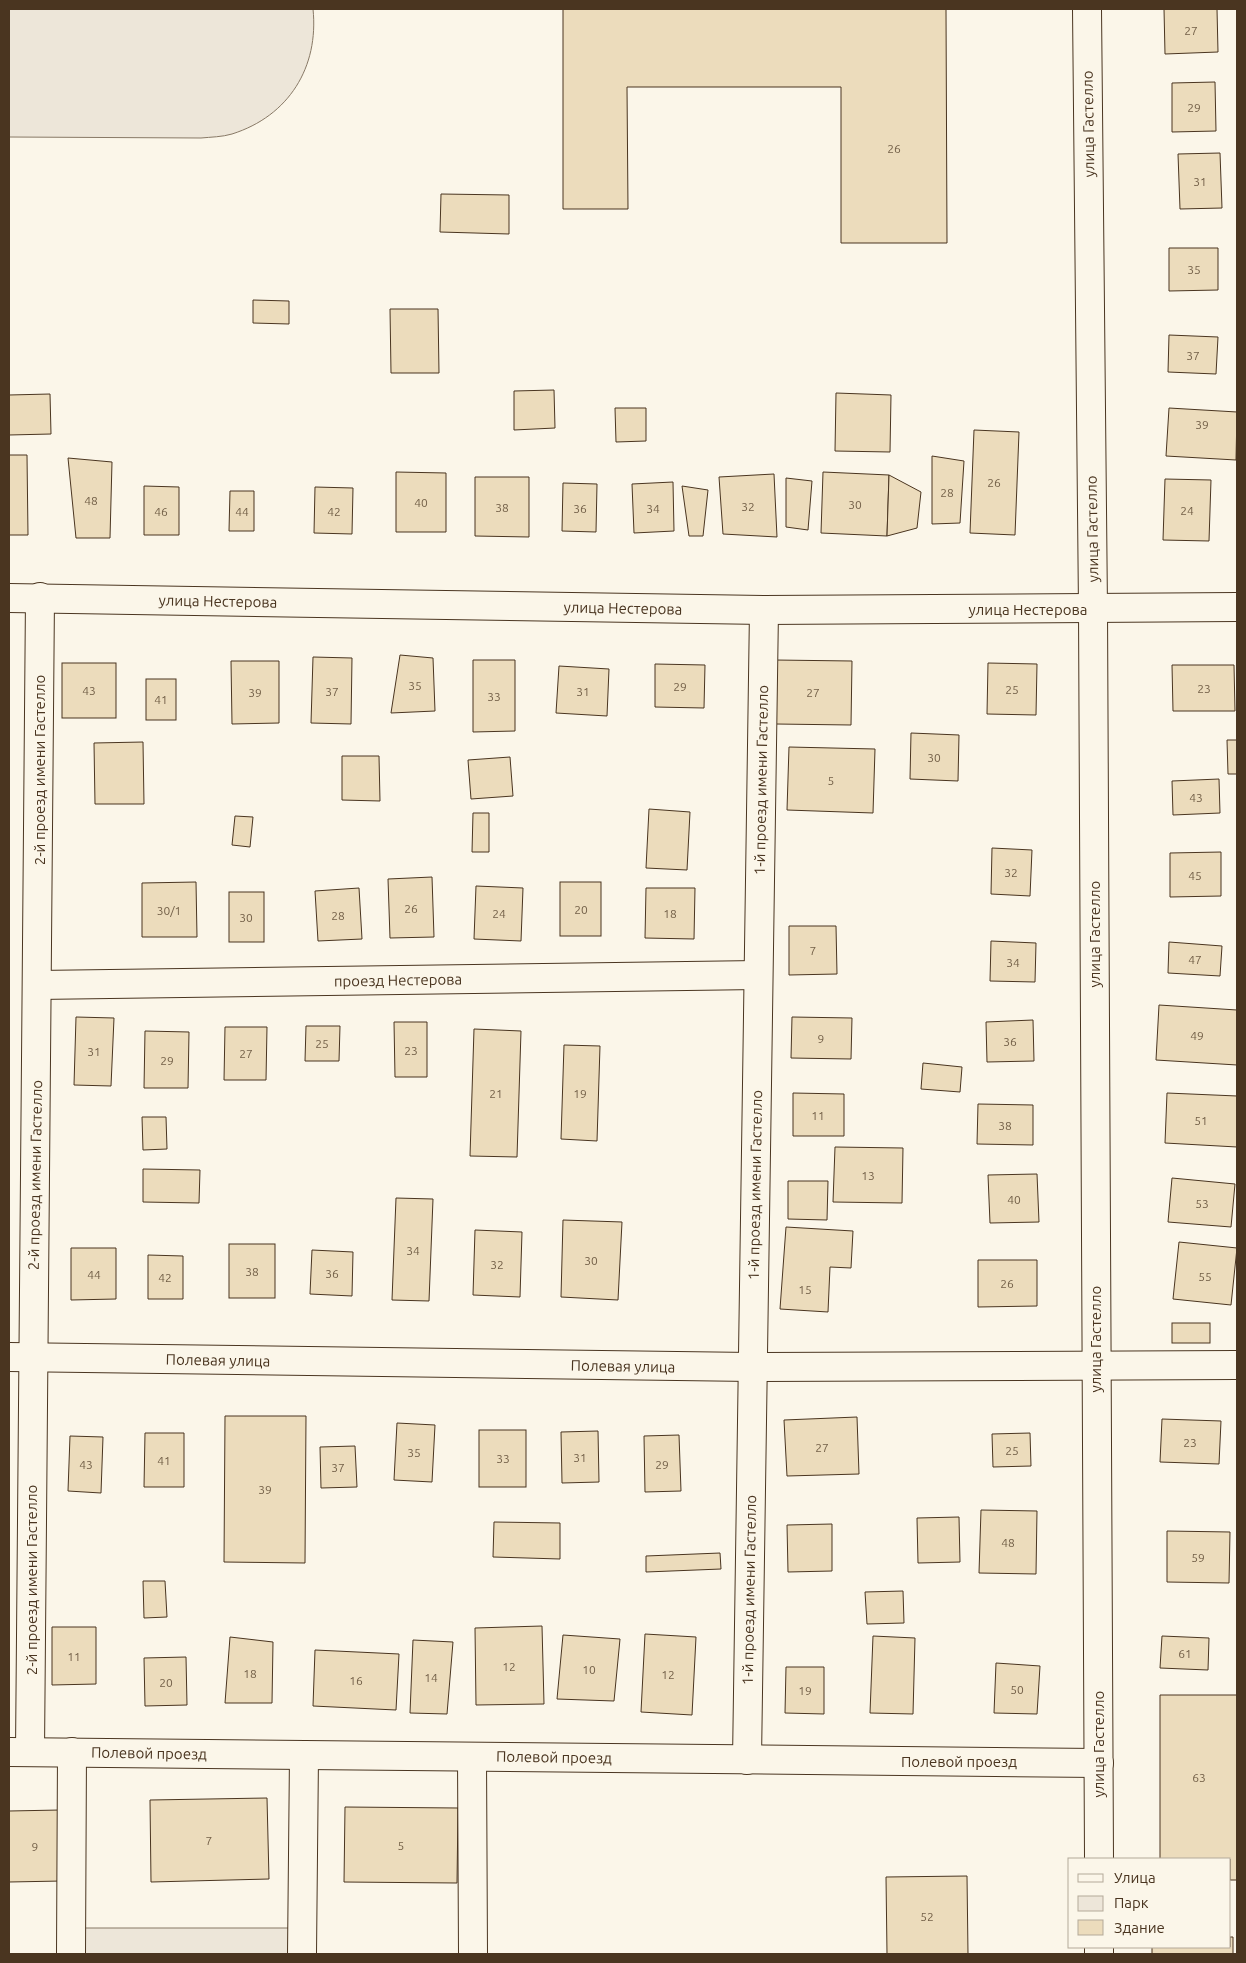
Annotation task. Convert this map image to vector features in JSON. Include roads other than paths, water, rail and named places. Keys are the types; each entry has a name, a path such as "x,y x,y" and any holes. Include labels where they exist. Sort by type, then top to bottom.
{"street":[{"name":"улица Гастелло","path":"1087,9 1093,609 1095,1365 1099,1858"},
{"name":"улица Нестерова","path":"9,598 764,610 1237,607"},
{"name":"2-й проезд имени Гастелло","path":"19,1752 21,1358 37,985 40,598"},
{"name":"1-й проезд имени Гастелло","path":"747,1760 764,610"},
{"name":"проезд Нестерова","path":"37,985 758,975"},
{"name":"Полевая улица","path":"21,1358 752,1367 1237,1365"},
{"name":"Полевой проезд","path":"19,1752 1099,1763"},
{"path":"71,1954 72,1752"},
{"path":"302,1954 304,1755"},
{"path":"472,1756 473,1954"}]}
